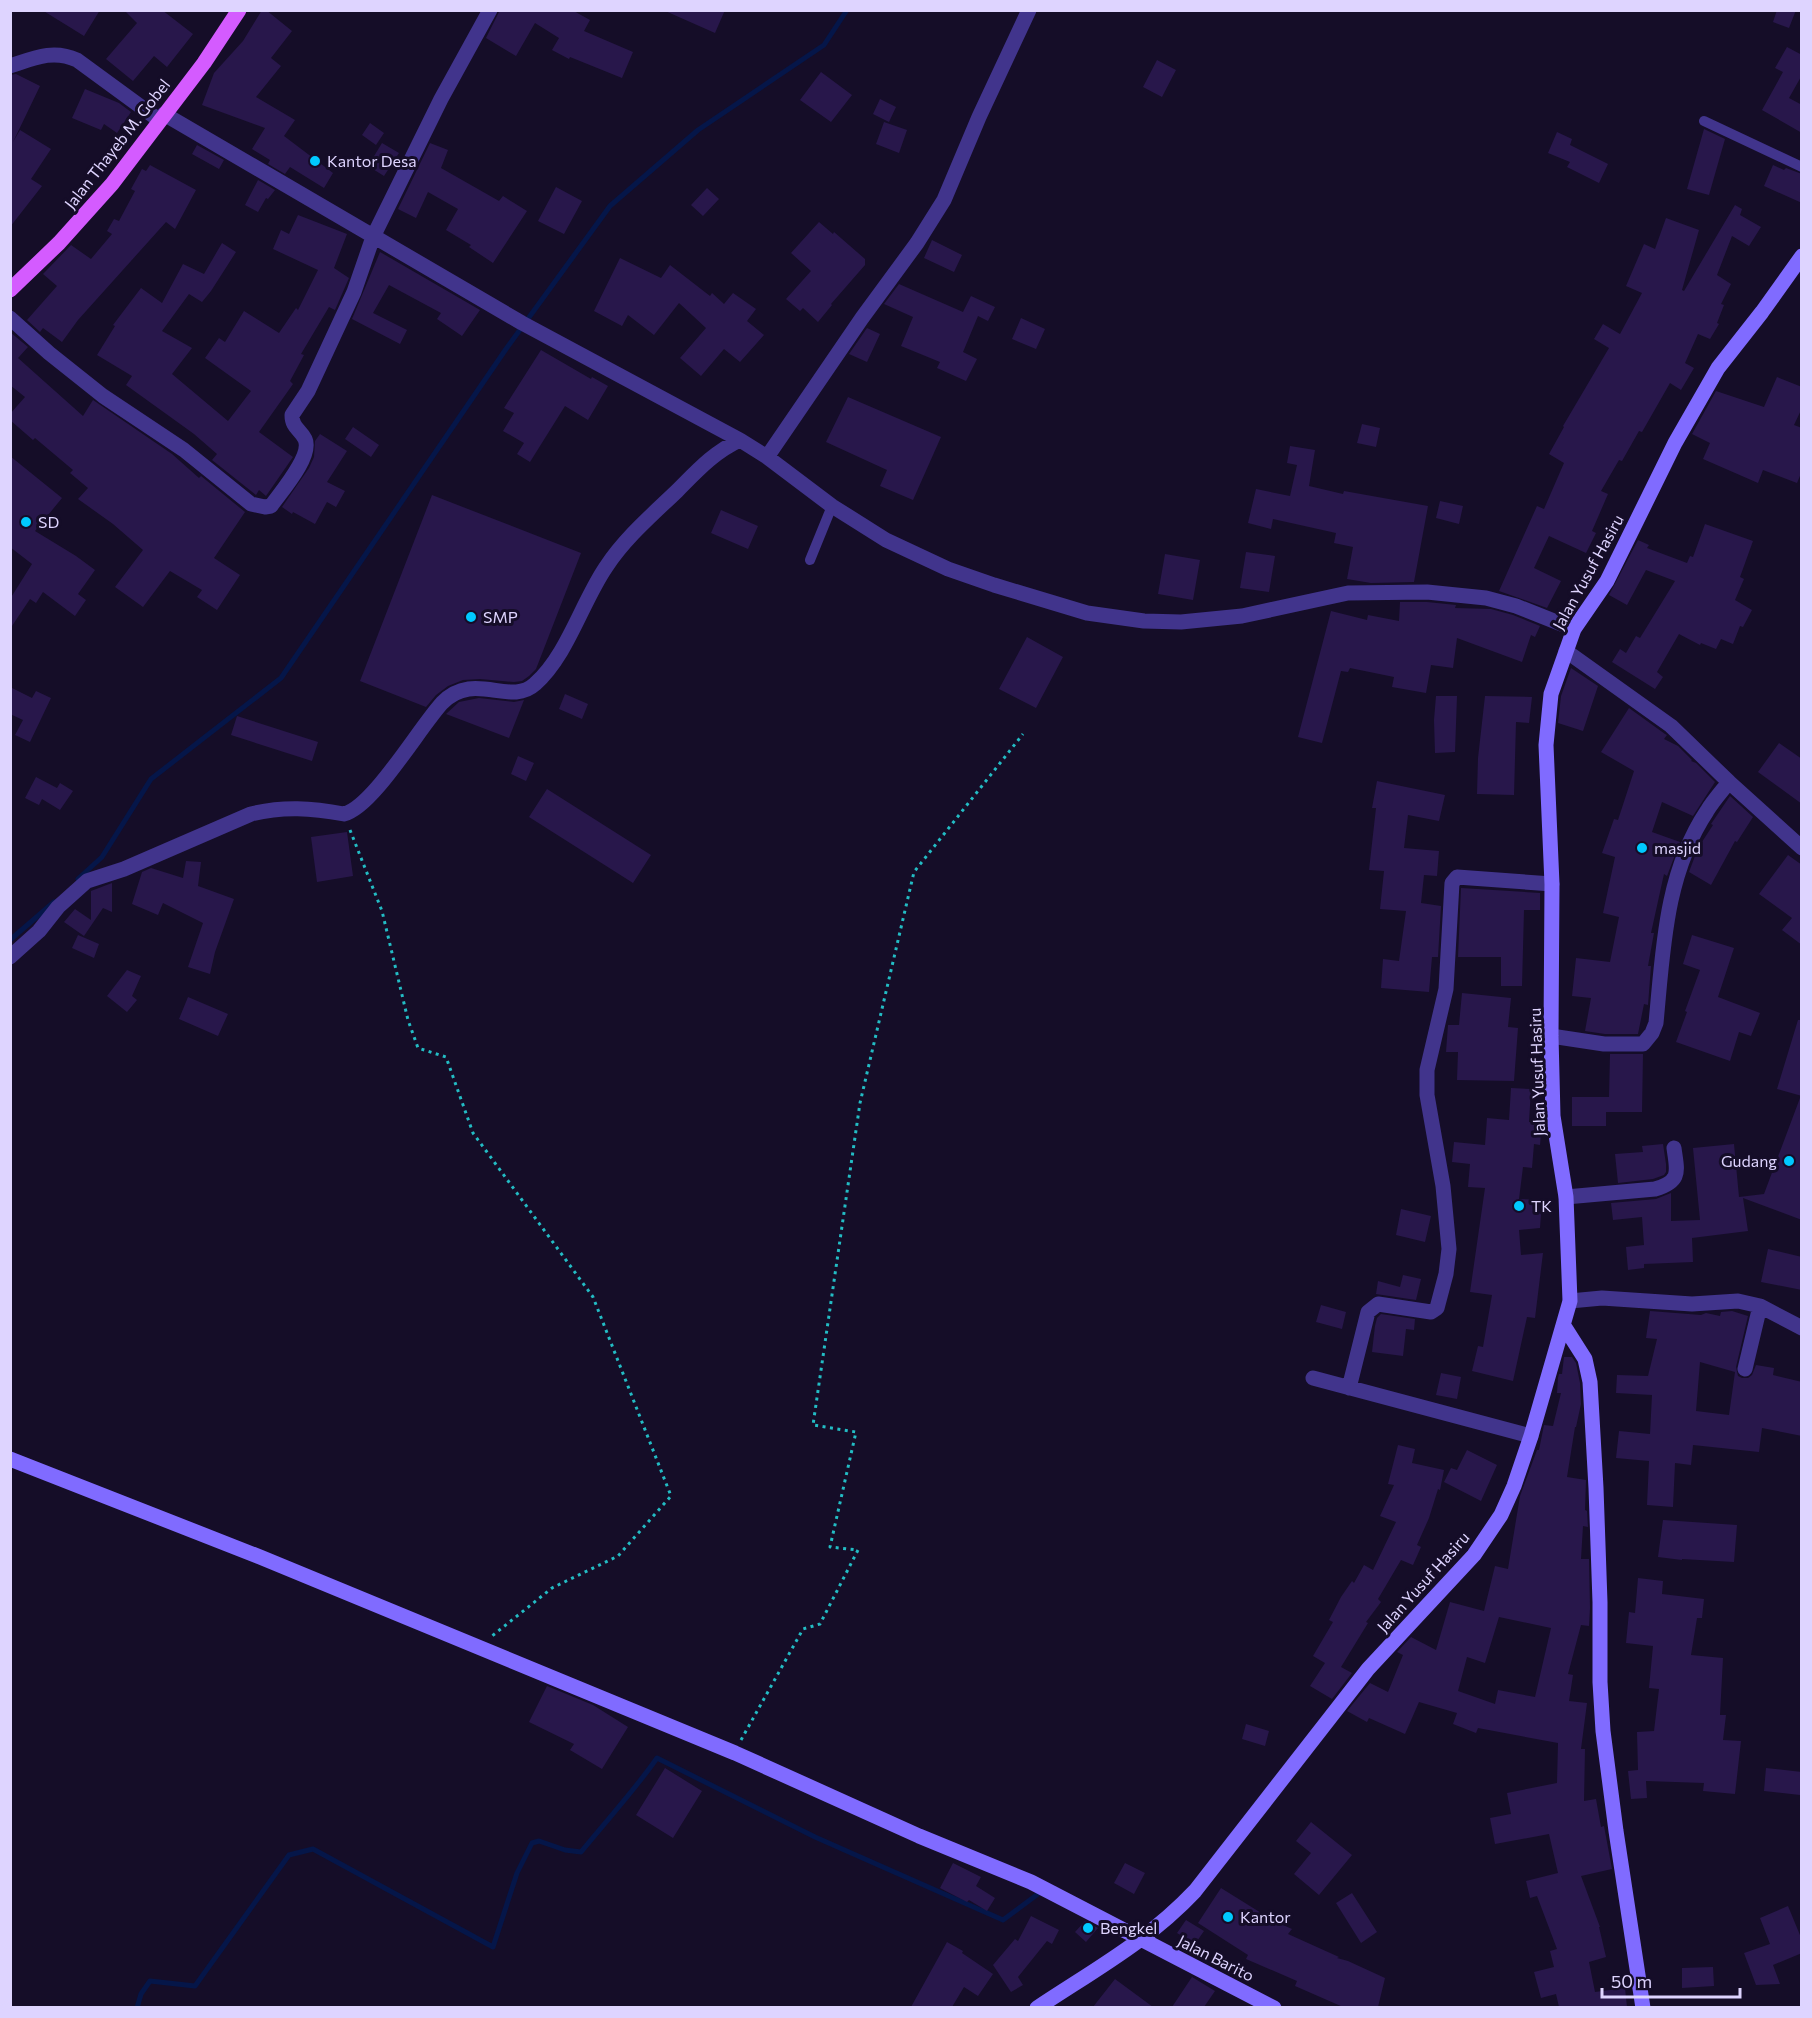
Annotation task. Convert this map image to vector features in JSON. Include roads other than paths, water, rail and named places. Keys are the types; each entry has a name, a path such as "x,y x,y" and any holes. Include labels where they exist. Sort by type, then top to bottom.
{"main road":[{"name":"Jalan Thayeb M. Gobel","path":"10,290 59,243 112,184 204,63 239,10"}],"street":[{"path":"10,318 103,396 184,450 251,504 271,506 292,477 306,451 305,439 293,425 292,415 308,391 354,292 372,237 441,99 490,10"},
{"path":"767,457 862,318 917,243 944,200 979,117 1029,10"},
{"path":"10,66 42,55 67,55 77,60 161,117 551,339 740,440 767,457 832,506 886,540 948,569 994,585 1105,617 1181,622 1242,616 1347,593 1417,592 1486,598 1516,606 1574,629"},
{"name":"Jalan Yusuf Hasiru","path":"1037,2007 1112,1961 1141,1940 1178,1909 1195,1891 1368,1669 1474,1556 1501,1515 1514,1486 1570,1301 1566,1197 1553,1116 1552,884 1546,745 1551,694 1574,629 1607,581 1675,443 1718,368 1802,256"},
{"path":"10,957 39,931 58,907 87,881 124,869 251,814 270,809 294,807 344,814 358,808 447,698 458,691 469,688 480,687 512,692 528,689 550,667 605,567 639,526 708,460 740,440"},
{"path":"1566,651 1671,726 1802,848"},
{"path":"1551,1036 1604,1044 1643,1044 1652,1033 1656,1023 1666,922 1679,867 1706,812 1729,782"},
{"path":"1349,1388 1368,1312 1372,1307 1378,1304 1431,1312 1437,1308 1446,1274 1449,1250 1447,1227 1443,1186 1427,1095 1427,1070 1446,989 1452,883 1458,877 1552,884"},
{"path":"1566,1197 1655,1189 1666,1185 1673,1181 1677,1174 1674,1148"},
{"path":"1570,1301 1602,1298 1692,1304 1738,1301 1760,1306 1802,1328"},
{"path":"1745,1368 1760,1306"},
{"path":"1564,1326 1585,1359 1590,1382 1600,1591 1600,1682 1603,1731 1643,2007"},
{"path":"1313,1378 1531,1436"},
{"name":"Jalan Barito","path":"10,1459 260,1557 735,1754 919,1836 1030,1882 1274,2007"}],"lane":[{"path":"1704,121 1802,167"},
{"path":"810,560 832,506"}],"waterway":[{"path":"78,879 102,857 151,779 281,678 506,349 610,206 698,130 824,45 847,10"},
{"path":"10,940 54,902"},
{"path":"137,2008 141,1994 150,1981 195,1986 289,1855 313,1849 493,1947 517,1873 532,1843 539,1841 565,1850 581,1852 657,1758 815,1837 1003,1920 1042,1891"}],"place":[{"name":"Kantor Desa","path":"315,161"},
{"name":"SD","path":"26,522"},
{"name":"SMP","path":"471,617"},
{"name":"masjid","path":"1642,848"},
{"name":"Gudang","path":"1789,1161"},
{"name":"TK","path":"1519,1206"},
{"name":"Kantor","path":"1228,1917"},
{"name":"Bengkel","path":"1088,1928"}]}
